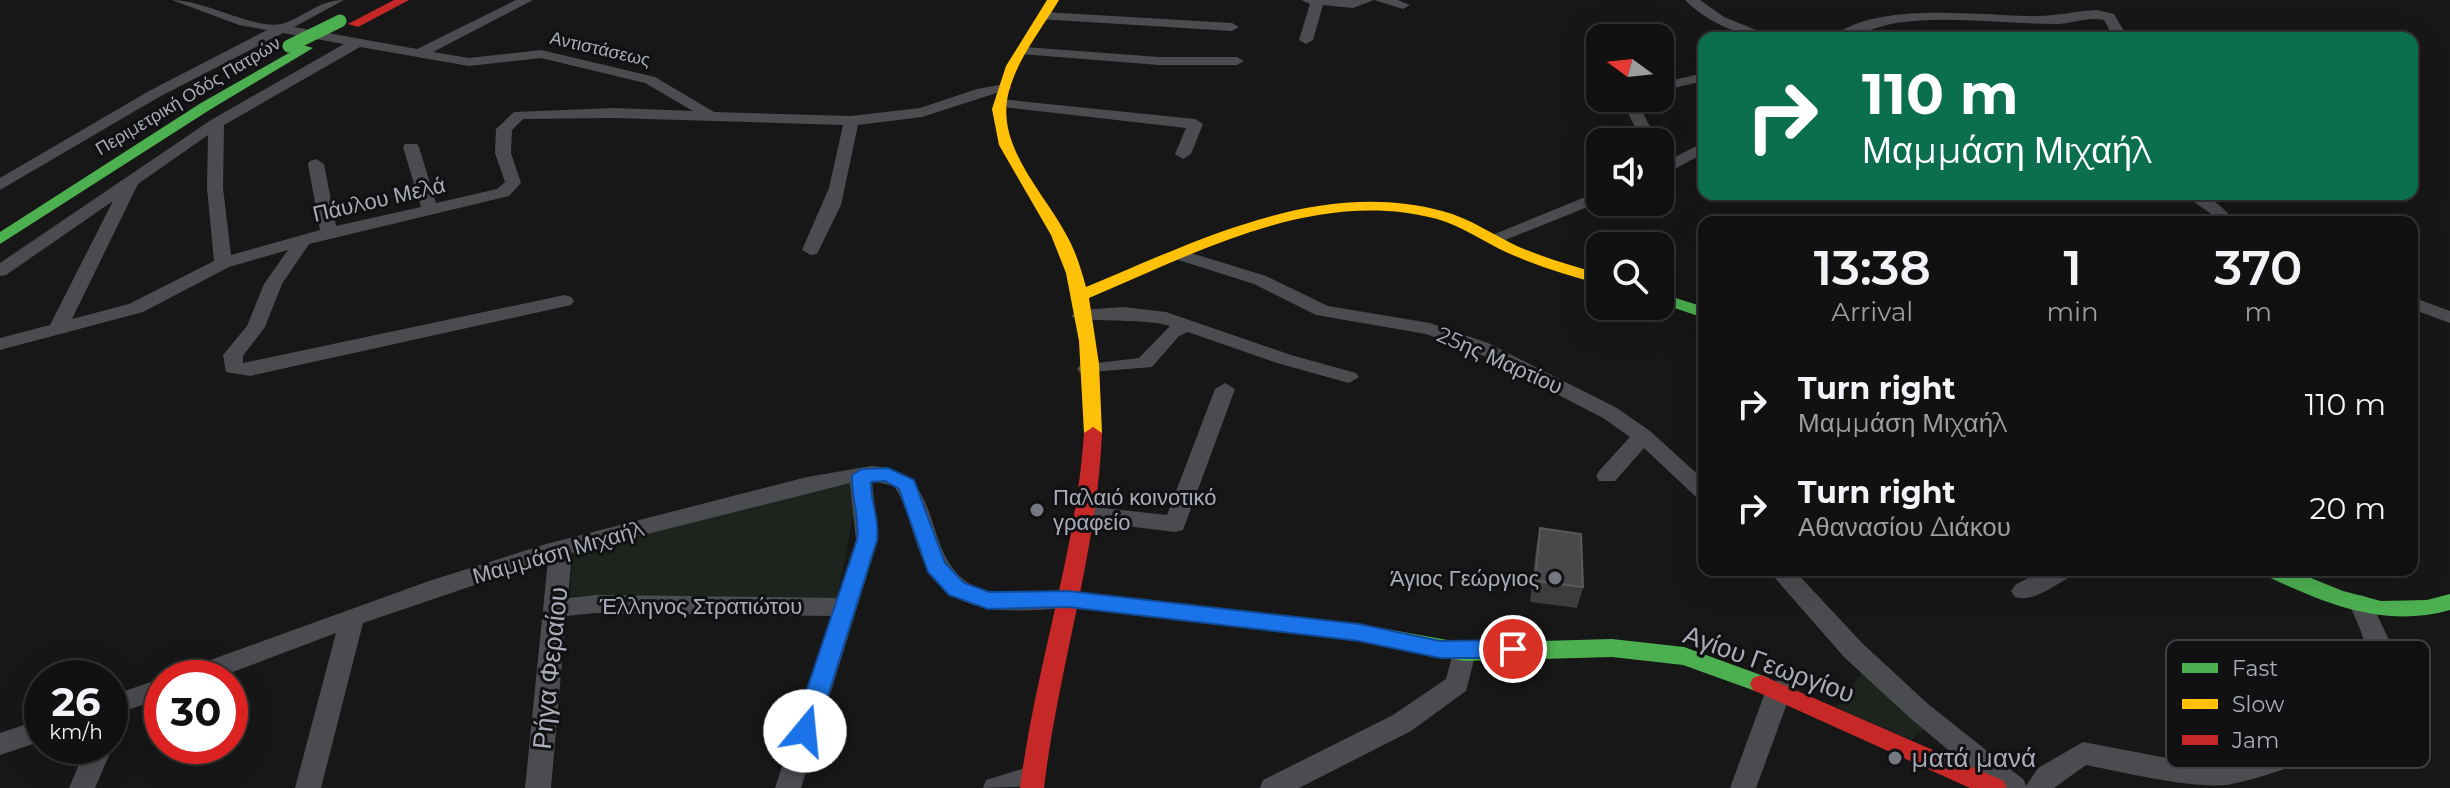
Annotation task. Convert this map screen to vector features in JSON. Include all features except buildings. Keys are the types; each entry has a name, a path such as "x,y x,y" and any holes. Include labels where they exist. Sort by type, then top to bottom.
{"main road":[{"name":"Περιμετρική Οδός Πατρών","path":"350,29 381,0"},
{"name":"Περιμετρική Οδός Πατρών","path":"0,217 187,102 298,47 350,29 403,0"},
{"path":"1032,783 1038,729 1085,514 1093,439 1087,369 1067,253 1057,228 1004,136 999,120 1003,95 1048,8"},
{"name":"Περιμετρική Οδός Πατρών","path":"0,239 298,47"},
{"path":"1078,307 1178,254 1267,219 1361,206 1404,207 1433,213 1475,227 1517,252 1586,274"},
{"path":"1674,303 1698,311"},
{"path":"2287,576 2361,604 2423,612 2450,602"},
{"name":"Αγίου Γεωργίου","path":"1068,599 1359,632 1464,652 1571,647 1655,651 1695,659 1779,690 1995,788"}],"street":[{"name":"Αντιστάσεως","path":"179,0 201,10 276,29 350,29 419,54 469,62 541,54 650,80 712,116 851,121 922,112 982,92 1003,95"},
{"path":"0,185 154,94 337,0"},
{"path":"419,54 526,0"},
{"path":"1306,40 1313,1 1353,4 1367,0"},
{"path":"1380,0 1403,5"},
{"path":"1692,0 1719,20 1752,32"},
{"path":"1048,8 1232,27"},
{"path":"1851,32 1914,15 1950,13 2060,20 2095,13 2109,17 2118,32"},
{"path":"0,271 350,29"},
{"path":"1025,51 1159,61 1237,61"},
{"path":"1674,84 1698,78"},
{"path":"1003,95 1143,108"},
{"path":"1003,95 1195,124 1183,154"},
{"name":"Πάυλου Μελά","path":"0,344 150,302 223,263 304,239 498,194 511,187 503,153 504,129 519,115 614,113 712,116"},
{"path":"811,250 830,209 847,151 851,121"},
{"path":"216,123 215,188 223,263"},
{"path":"411,147 430,210"},
{"path":"1674,165 1698,151"},
{"path":"316,164 329,233"},
{"path":"57,330 133,177"},
{"path":"2200,200 2222,216"},
{"path":"1494,238 1586,202"},
{"path":"304,239 273,284 256,327 233,355 233,368 250,370 565,301"},
{"name":"25ης Μαρτίου","path":"1178,254 1244,274 1323,311 1430,329 1461,338 1596,404 1643,436 1698,486"},
{"path":"2418,305 2450,317"},
{"path":"1078,307 1142,313 1189,325 1255,350 1349,377"},
{"path":"1087,369 1145,363 1165,337 1189,325"},
{"path":"1085,514 1175,524 1225,389"},
{"path":"1607,476 1643,436"},
{"name":"Μαμμάση Μιχαήλ","path":"240,660 477,574 561,548 746,500 862,475 888,474 907,485 919,511 927,548 936,566 956,589 1003,603 1068,599"},
{"path":"788,788 869,525 867,506 861,495 862,475"},
{"name":"Ρήγα Φεραίου","path":"538,788 561,548"},
{"path":"1785,576 1853,650 1919,711 2014,788"},
{"path":"2023,591 2052,576"},
{"name":"Έλληνος Στρατιώτου","path":"557,608 596,604 846,607"},
{"path":"2361,604 2377,640"},
{"path":"308,788 352,620"},
{"path":"1293,784 1402,723 1457,684 1464,652"},
{"path":"1743,788 1779,690"},
{"path":"0,744 24,736"},
{"path":"2039,788 2047,776 2083,753 2188,773 2225,774 2248,768"},
{"path":"82,788 92,764"},
{"path":"996,788 1032,783"}],"shaded area":[{"path":"861,477 837,599 570,596 573,551"},
{"path":"1865,669 1931,724 1911,740 1836,707"}],"traffic: fast":[{"path":"289,46 340,21"},
{"path":"0,239 206,106 307,48"},
{"path":"1674,303 1698,311"},
{"path":"2285,576 2336,597 2381,609 2427,609 2450,602"},
{"path":"1068,599 1359,632 1464,652 1612,648 1684,656 1761,684"}],"traffic: slow":[{"path":"1053,0 1012,66 999,109 1006,145 1059,235 1074,273 1088,341 1093,433"},
{"path":"1077,297 1207,242 1297,215 1342,207 1389,207 1437,214 1524,254 1586,275"}],"traffic: jam":[{"path":"354,24 403,0"},
{"path":"1032,788 1037,743 1084,523 1091,478 1093,433"},
{"path":"1761,684 1995,788"}],"place":[{"name":"Παλαιό κοινοτικό γραφείο","path":"1037,510"},
{"name":"Άγιος Γεώργιος","path":"1555,578"},
{"name":"ματά μανά","path":"1895,758"}],"route":[{"path":"805,731 867,540 869,525 867,506 861,495 862,475 888,474 907,485 919,511 921,530 936,566 956,589 988,601 1068,599 1359,632 1440,650 1513,649"}]}
